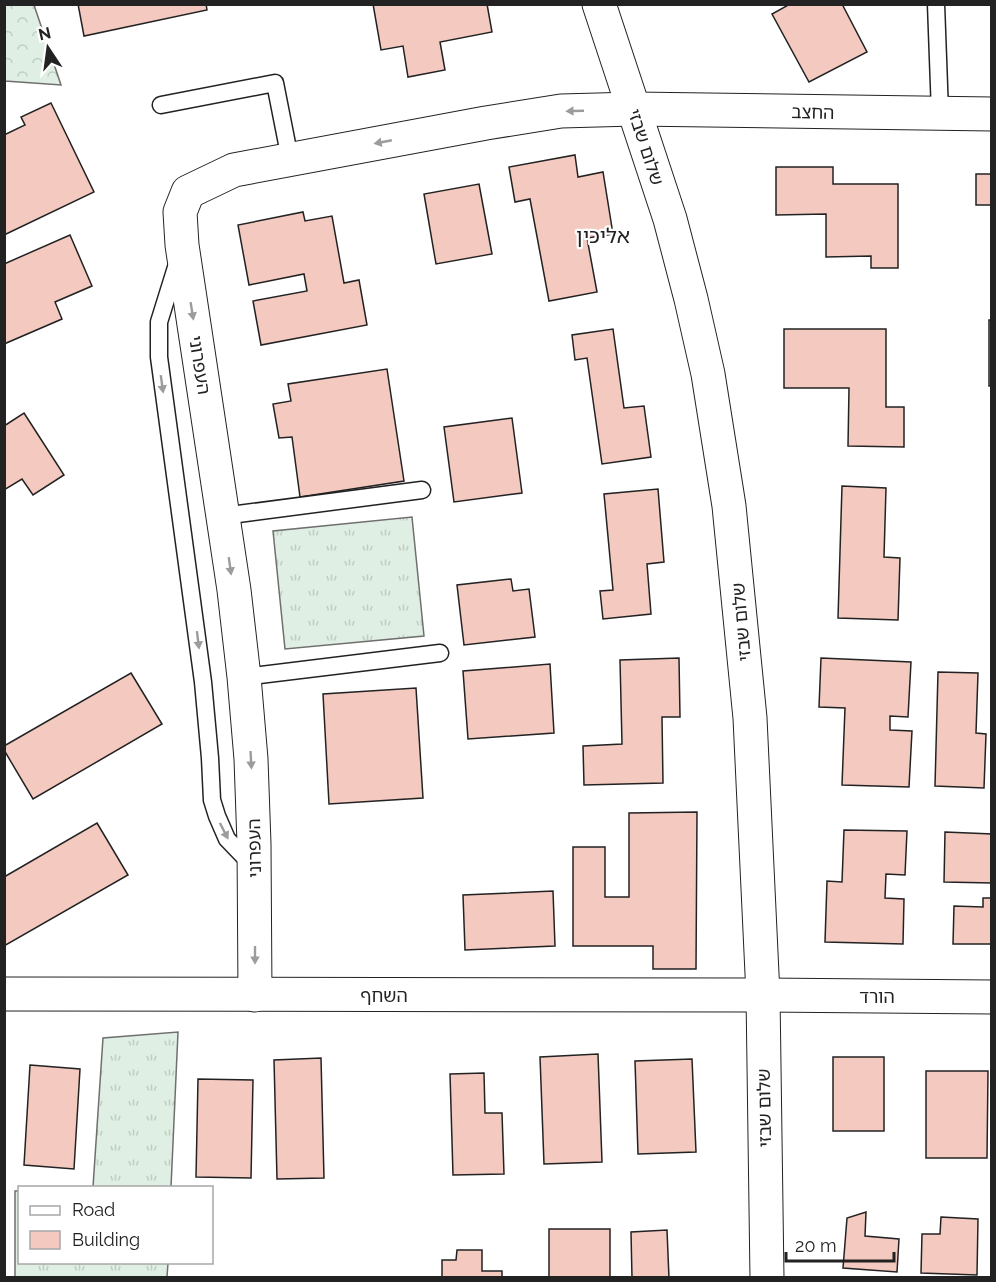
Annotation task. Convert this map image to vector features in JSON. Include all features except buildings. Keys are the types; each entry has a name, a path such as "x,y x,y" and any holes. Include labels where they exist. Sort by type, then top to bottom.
{"street":[{"name":"שלום שבזי","path":"599,4 670,219 691,299 718,429 737,577 750,718 763,995 766,1271"},
{"name":"החצב","path":"634,109 992,114"},
{"name":"העפרוני","path":"255,995 251,759 244,677 223,516 182,245 180,212 188,192 234,170 290,159 561,111 634,109"},
{"name":"השחף","path":"4,994 763,995"},
{"name":"הורד","path":"763,995 992,997"}],"lane":[{"path":"936,4 940,113"},
{"path":"160,105 275,83 290,159"},
{"path":"182,245 159,322 159,357 203,682 212,800 227,839 254,868"},
{"path":"223,516 422,490"},
{"path":"244,677 440,653"}],"green space":[{"path":"4,5 34,5 61,85 5,81"},
{"path":"412,517 424,636 285,649 273,531"},
{"path":"178,1032 171,1186 93,1186 103,1038"},
{"path":"15,1191 18,1191 18,1264 168,1264 167,1277 15,1277"}],"district":[{"name":"אליכין","path":"603,235"}]}
